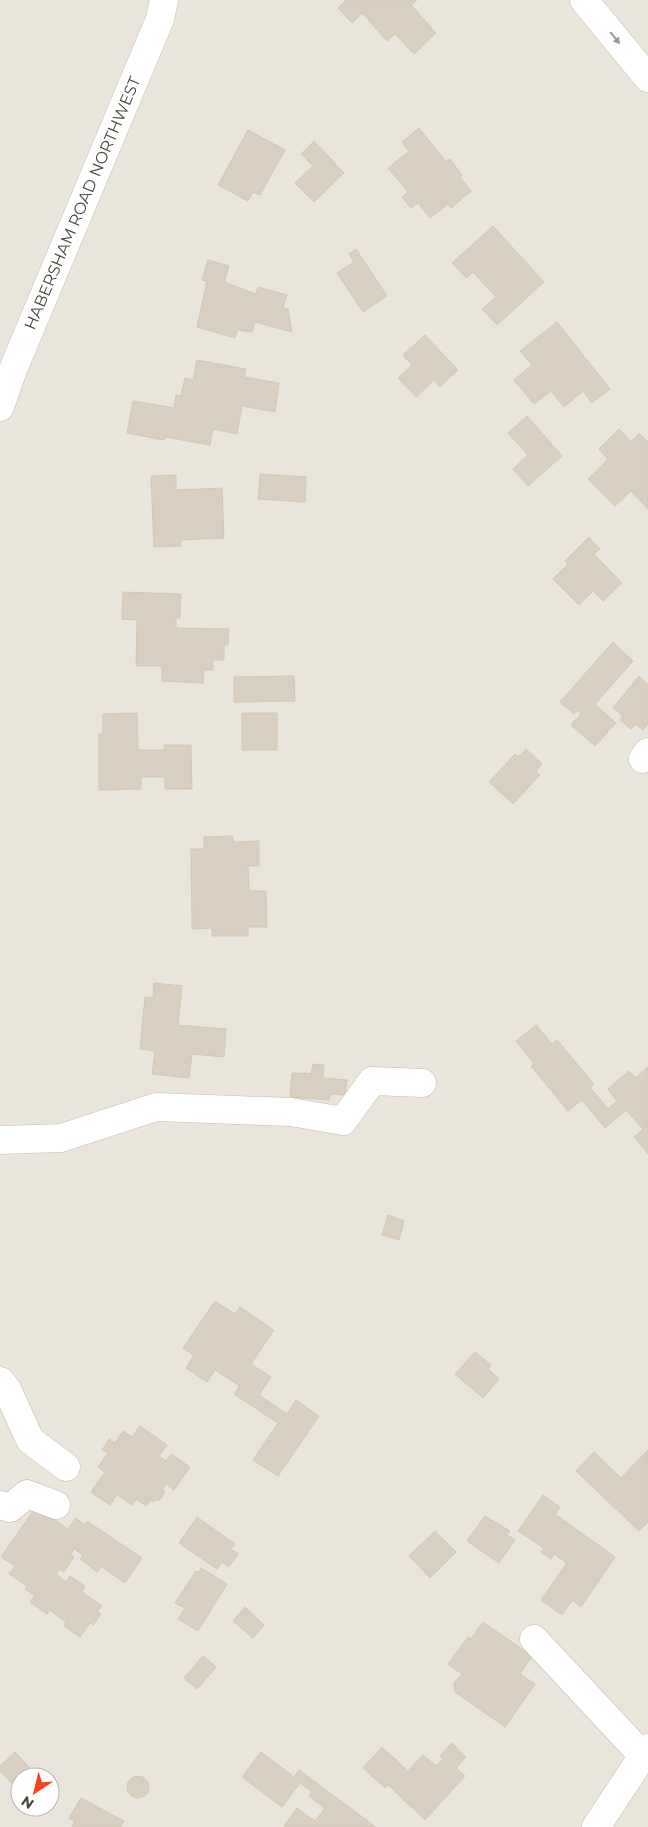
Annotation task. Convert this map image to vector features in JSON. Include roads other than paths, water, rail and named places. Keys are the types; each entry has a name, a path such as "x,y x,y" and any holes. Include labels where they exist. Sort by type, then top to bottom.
{"street":[{"name":"HABERSHAM ROAD NORTHWEST","path":"0,407 14,367 160,18 164,0"},
{"path":"584,0 648,78"},
{"path":"0,1140 61,1138 156,1107 291,1112 342,1121 372,1081 422,1083"},
{"path":"0,1381 8,1389 30,1440 66,1467"},
{"path":"0,1505 10,1508 26,1494 56,1505"},
{"path":"534,1639 645,1752 596,1827"}]}
